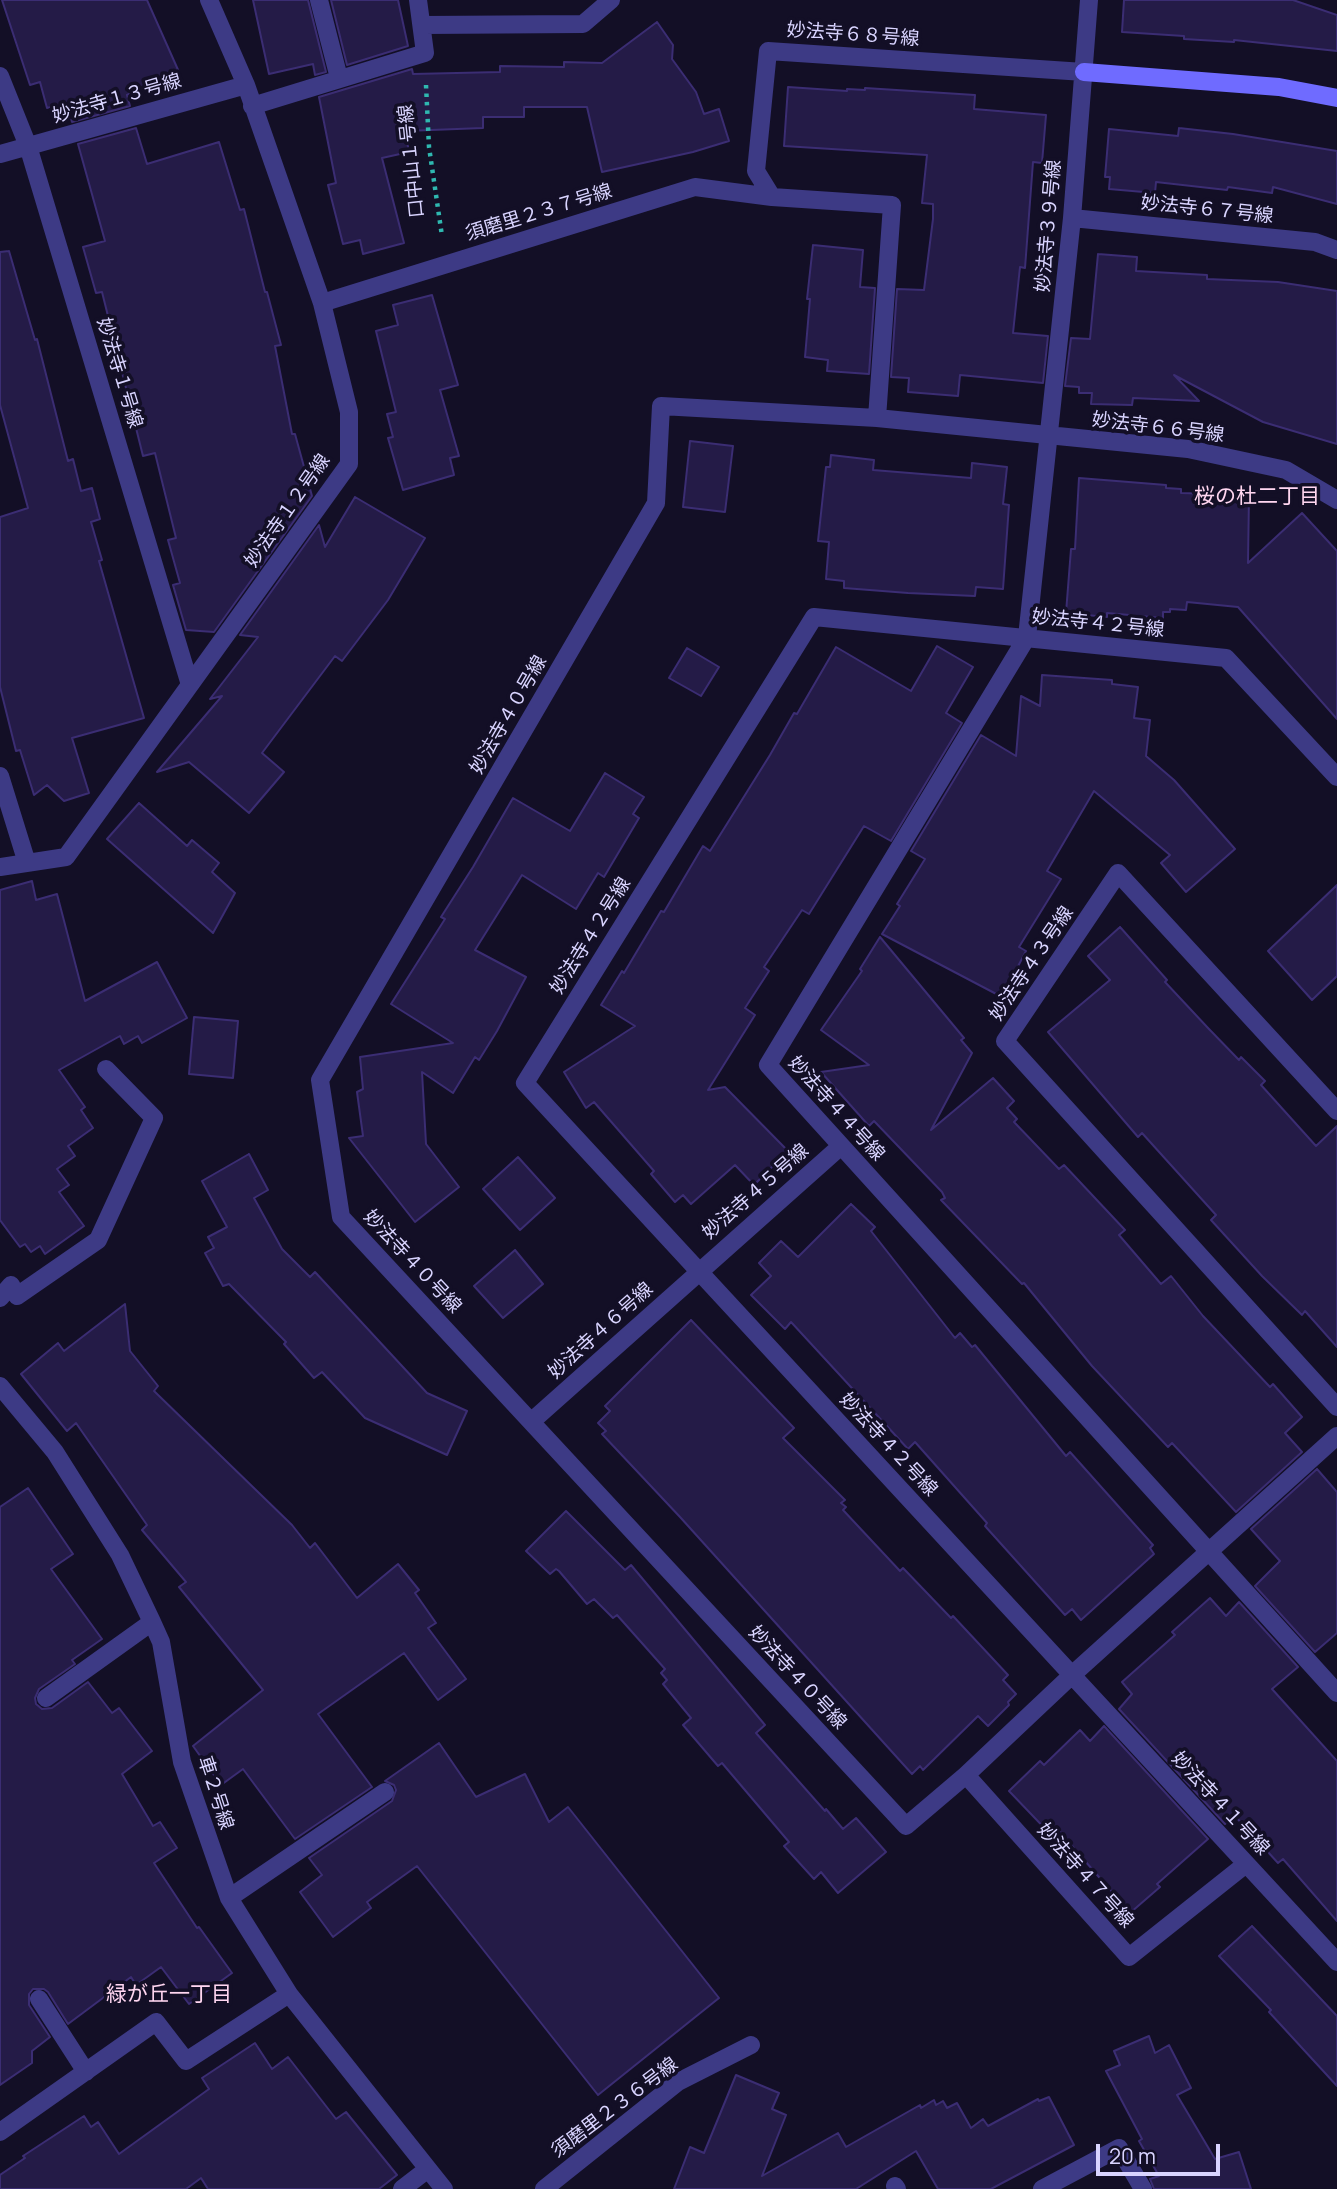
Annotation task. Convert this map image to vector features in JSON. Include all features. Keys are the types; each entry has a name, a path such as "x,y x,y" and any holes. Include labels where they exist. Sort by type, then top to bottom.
{"street":[{"name":"妙法寺１２号線","path":"0,867 66,857 349,464 349,412 322,303 246,85 209,0"},
{"path":"319,0 339,78"},
{"path":"253,106 425,53 418,0"},
{"path":"422,25 583,24 611,0"},
{"name":"妙法寺３９号線","path":"1027,637 1072,218 1089,0"},
{"name":"妙法寺６８号線","path":"772,197 756,171 768,51 1084,72"},
{"path":"1084,72 1279,88 1337,99"},
{"name":"妙法寺１号線","path":"0,76 28,146 190,685"},
{"name":"妙法寺１３号線","path":"0,154 246,85"},
{"name":"須磨里２３７号線","path":"322,303 695,187 772,197"},
{"path":"772,197 892,205 877,418"},
{"name":"妙法寺６７号線","path":"1072,218 1315,242 1337,250"},
{"name":"妙法寺４０号線","path":"1049,436 877,418 661,406 656,503 320,1080 341,1217 906,1826 966,1775 1072,1675 1337,1436"},
{"name":"妙法寺６６号線","path":"1049,436 1188,449 1286,470 1337,500"},
{"name":"妙法寺４２号線","path":"1072,1675 525,1083 814,617 1226,658 1337,777"},
{"name":"妙法寺４４号線","path":"1027,637 768,1065 1337,1693"},
{"path":"0,776 27,863"},
{"name":"妙法寺４３号線","path":"1337,1111 1118,873 1005,1041 1337,1407"},
{"path":"0,1298 11,1284 18,1296 99,1240 153,1118 106,1069"},
{"name":"妙法寺４５号線","path":"698,1271 841,1146"},
{"name":"妙法寺４６号線","path":"532,1422 698,1271"},
{"name":"車２号線","path":"0,1387 55,1452 120,1555 161,1642 182,1762 229,1898 289,1994 444,2189"},
{"path":"46,1698 152,1622"},
{"name":"妙法寺４１号線","path":"1072,1675 1337,1962"},
{"name":"妙法寺４７号線","path":"966,1775 1129,1957 1246,1864"},
{"path":"229,1898 385,1792"},
{"path":"0,2132 156,2022 186,2061 289,1994"},
{"path":"40,1998 86,2072"},
{"name":"須磨里２３６号線","path":"544,2189 678,2082 751,2045"},
{"path":"1042,2189 1119,2148 1143,2189"},
{"path":"402,2189 428,2169"}],"path":[{"name":"口中山１号線","path":"425,53 429,147 446,265"}],"building":[{"path":"2,0 147,0 179,72 127,95 130,106 72,122 67,103 47,108 40,82 30,85"},
{"path":"253,0 308,0 326,72 315,75 313,64 269,74"},
{"path":"331,0 398,0 408,46 347,65"},
{"path":"1124,0 1293,0 1337,15 1337,51 1122,32"},
{"path":"657,22 673,45 672,59 696,92 704,114 719,109 729,141 693,152 602,172 587,107 524,107 524,117 483,117 483,128 405,131 409,152 382,158 404,243 363,254 360,240 343,244 328,185 336,183 319,97 412,69 413,74 500,72 500,66 564,67 564,62 602,63"},
{"path":"788,87 847,91 865,88 975,95 974,109 1046,115 1042,163 1033,162 1025,268 1020,267 1013,333 1048,336 1043,383 960,375 958,396 908,392 909,378 891,377 897,289 924,290 933,219 933,204 922,203 927,155 784,146"},
{"path":"136,128 147,164 219,142 240,210 244,209 281,345 275,346 292,434 295,434 312,496 214,632 186,630 173,585 180,583 168,540 176,538 155,453 143,456 102,292 96,293 83,247 105,241 78,144"},
{"path":"1179,128 1337,151 1337,204 1273,187 1272,193 1156,182 1155,193 1109,189 1110,177 1105,177 1109,129 1178,136"},
{"path":"813,245 863,250 860,287 875,288 869,374 827,371 828,360 805,357 810,299 807,299"},
{"path":"9,251 35,340 37,339 68,461 73,459 81,491 92,488 100,519 91,522 102,560 99,561 144,718 72,738 89,793 64,801 47,785 34,795 20,750 16,751 0,687 0,517 28,508 0,405 0,252"},
{"path":"1098,254 1137,257 1136,271 1207,275 1207,279 1278,282 1337,291 1337,444 1263,422 1174,375 1199,401 1133,398 1132,405 1091,404 1092,393 1079,393 1079,387 1065,386 1071,338 1090,339"},
{"path":"432,295 458,385 440,390 459,456 450,458 454,475 403,490 388,438 393,437 387,414 396,412 376,331 398,325 393,305"},
{"path":"690,441 733,446 725,512 683,507"},
{"path":"831,455 874,460 873,470 971,478 972,463 1007,467 1003,504 1009,505 1003,589 976,587 975,596 908,593 844,588 844,581 826,579 829,542 818,541 826,467 830,467"},
{"path":"1079,478 1166,485 1166,488 1181,489 1181,493 1249,495 1248,563 1302,513 1337,551 1337,719 1238,607 1187,602 1186,610 1170,609 1170,612 1163,612 1163,618 1107,613 1107,617 1066,613 1071,549 1075,549"},
{"path":"355,497 425,538 388,600 342,661 335,656 262,753 284,772 249,813 189,762 157,772 222,696 210,699 258,637 240,635 319,525 325,547"},
{"path":"937,646 973,667 946,713 962,723 891,841 864,826 809,914 802,910 764,967 769,971 745,1008 755,1015 708,1090 725,1087 788,1151 754,1185 735,1165 691,1204 683,1195 675,1202 651,1174 654,1171 594,1102 586,1108 564,1072 635,1026 601,1005 622,971 624,973 661,911 664,912 703,846 710,851 836,647 911,691"},
{"path":"687,648 719,667 701,696 669,678"},
{"path":"1042,675 1112,680 1112,684 1138,687 1134,718 1150,720 1146,756 1174,780 1235,849 1186,892 1161,863 1170,855 1094,791 1047,871 1061,879 1019,947 1026,951 1002,997 882,934 925,859 911,851 981,735 1016,756 1021,696 1040,706"},
{"path":"605,773 644,797 633,814 639,818 604,877 598,873 576,909 522,875 475,950 526,977 479,1060 475,1057 453,1093 422,1072 426,1144 459,1187 415,1222 349,1138 363,1136 357,1092 363,1089 360,1057 453,1043 391,1004 445,919 441,917 513,798 570,831"},
{"path":"139,803 187,846 192,840 219,863 212,872 235,893 213,933 107,839"},
{"path":"32,881 36,900 57,894 85,1001 157,962 187,1018 142,1043 138,1036 124,1044 120,1036 59,1070 85,1107 81,1110 93,1128 68,1146 75,1156 57,1169 69,1185 59,1192 84,1226 45,1254 40,1246 31,1252 25,1244 20,1247 0,1220 0,890"},
{"path":"1337,885 1337,976 1312,1000 1268,951"},
{"path":"1120,927 1167,980 1165,982 1208,1028 1239,1060 1241,1057 1265,1081 1261,1085 1316,1146 1337,1126 1337,1347 1305,1311 1302,1315 1262,1276 1211,1220 1216,1215 1142,1133 1138,1137 1048,1032 1110,980 1088,956"},
{"path":"880,937 964,1038 961,1040 972,1053 931,1130 993,1078 1014,1101 1007,1108 1017,1119 1014,1122 1059,1169 1064,1165 1125,1230 1119,1235 1161,1284 1171,1276 1203,1316 1270,1387 1273,1384 1302,1417 1285,1433 1302,1452 1236,1512 1172,1443 1168,1447 1092,1366 1024,1283 1022,1284 941,1200 945,1198 942,1192 874,1121 869,1126 821,1072 869,1065 821,1030 862,971 860,969"},
{"path":"194,1017 238,1021 233,1078 189,1074"},
{"path":"249,1154 268,1190 254,1198 282,1249 310,1277 315,1272 427,1393 467,1411 447,1455 365,1418 322,1372 314,1378 284,1344 286,1342 229,1284 223,1286 205,1253 214,1248 208,1237 227,1227 202,1181"},
{"path":"518,1157 555,1198 520,1230 483,1189"},
{"path":"851,1204 875,1227 871,1231 955,1338 960,1333 972,1347 975,1345 1066,1456 1070,1452 1153,1545 1150,1548 1154,1554 1081,1620 1072,1609 1065,1615 985,1526 987,1523 915,1442 908,1449 791,1322 785,1329 751,1295 771,1276 759,1263 781,1241 798,1257"},
{"path":"515,1250 543,1284 503,1318 474,1286"},
{"path":"125,1304 130,1351 158,1386 154,1391 292,1525 310,1548 315,1543 357,1598 398,1564 419,1590 415,1593 436,1623 428,1628 466,1679 438,1700 404,1653 318,1714 372,1787 295,1839 243,1769 221,1785 193,1746 263,1690 179,1587 186,1582 142,1530 147,1525 76,1423 67,1431 21,1374 58,1343 64,1351"},
{"path":"691,1320 794,1428 783,1438 845,1500 841,1503 846,1507 843,1510 900,1571 903,1568 951,1618 953,1616 1008,1675 1003,1680 1016,1694 1008,1702 1009,1705 988,1726 978,1716 923,1770 920,1766 912,1774 602,1434 606,1431 598,1423 610,1411 605,1406"},
{"path":"1317,1469 1337,1492 1337,1633 1315,1652 1255,1586 1280,1561 1251,1529"},
{"path":"28,1488 73,1554 51,1569 102,1639 72,1660 75,1664 39,1689 35,1698 36,1704 42,1709 52,1708 88,1682 112,1713 119,1708 152,1751 122,1774 153,1826 160,1822 177,1848 154,1863 197,1928 199,1927 232,1973 189,2004 161,1967 136,1985 131,1977 68,2024 48,1992 44,1989 33,1989 29,1994 29,2005 50,2037 32,2051 32,2063 0,2085 0,1507"},
{"path":"566,1511 625,1570 631,1565 765,1725 756,1733 825,1811 826,1809 843,1829 856,1818 886,1852 838,1893 821,1872 814,1879 784,1846 789,1842 722,1763 718,1766 683,1725 691,1718 663,1684 667,1680 661,1673 665,1669 617,1615 613,1618 594,1599 587,1604 559,1571 556,1569 550,1574 526,1551"},
{"path":"1210,1598 1226,1616 1239,1602 1298,1667 1272,1689 1337,1761 1337,1921 1283,1859 1278,1863 1234,1815 1225,1824 1119,1709 1132,1694 1122,1682 1175,1635 1172,1632"},
{"path":"1104,1726 1208,1839 1157,1884 1160,1887 1130,1913 1060,1832 1054,1838 1009,1791 1040,1761 1044,1765 1080,1730 1090,1741"},
{"path":"439,1743 476,1797 525,1774 549,1822 568,1807 719,1998 598,2095 417,1866 367,1902 371,1908 333,1937 300,1892 322,1875 309,1858 392,1801 396,1790 394,1785 385,1781"},
{"path":"1252,1926 1337,2016 1337,2086 1269,2012 1271,2010 1219,1956"},
{"path":"1149,2036 1155,2053 1169,2045 1191,2088 1177,2095 1215,2159 1239,2152 1251,2189 1154,2189 1150,2179 1159,2176 1106,2071 1120,2065 1114,2051"},
{"path":"255,2043 272,2069 288,2057 336,2119 346,2112 397,2175 379,2189 208,2189 201,2178 186,2189 0,2189 0,2175 25,2158 23,2156 84,2116 91,2127 98,2122 119,2154 209,2089 202,2078"},
{"path":"736,2075 779,2093 772,2109 786,2115 762,2176 838,2133 846,2147 920,2105 921,2108 934,2100 936,2105 943,2101 947,2108 957,2103 971,2128 983,2119 988,2126 1038,2099 1039,2101 1049,2097 1074,2145 991,2189 938,2189 916,2151 856,2189 674,2189 690,2147 704,2153"}],"district":[{"name":"桜の杜二丁目","path":"1257,497"},
{"name":"緑が丘一丁目","path":"169,1995"}]}
